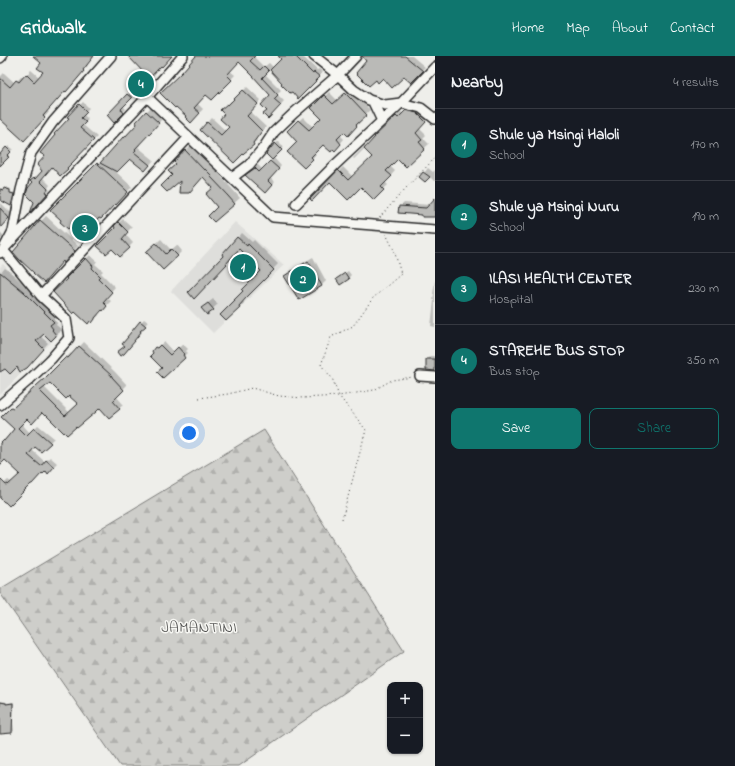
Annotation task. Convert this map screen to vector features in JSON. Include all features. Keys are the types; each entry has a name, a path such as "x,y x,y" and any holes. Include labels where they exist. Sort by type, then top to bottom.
{"street":[{"path":"2,251 13,231 21,190 31,153 53,122 111,56"},
{"path":"2,251 183,56"},
{"path":"314,56 354,90 369,100 385,105 401,103 421,108 435,119"},
{"path":"232,178 249,165 274,132 338,75 356,56"},
{"path":"296,204 401,103 435,67"},
{"path":"146,97 272,217 435,230"},
{"path":"373,102 382,121"},
{"path":"41,296 189,137"},
{"path":"0,405 51,359 69,338 66,319 41,296 2,251"},
{"path":"420,376 435,377"}],"path":[{"path":"342,519 366,430 339,396 332,378 321,365 331,337 353,326 373,298 400,274 394,250 382,226 380,217 435,158"},
{"path":"199,398 228,394 252,388 279,396 303,398 339,396 374,390 392,380 420,376"}],"shaded area":[{"path":"91,211 102,222 82,242 73,229"},
{"path":"235,222 284,265 213,333 171,291"},
{"path":"3,264 64,329 0,395 0,267"}],"green space":[{"name":"JAMANTINI","path":"264,430 404,651 239,766 120,766 0,593 0,589"}],"building":[{"path":"33,56 94,56 83,70 84,71 43,116 45,118 24,141 0,119 0,78 10,87 16,80 19,82 26,74 34,82 43,72 37,68 41,63"},
{"path":"128,56 172,56 139,89 135,85 145,74"},
{"path":"196,56 255,56 250,61 260,70 264,66 269,71 262,78 278,95 274,99 281,105 268,119 263,114 267,111 261,105 270,95 239,62 227,75 232,80 212,100 206,95 194,108 200,113 191,123 185,117 186,116 176,107 175,108 160,93"},
{"path":"278,56 295,56 313,74 314,72 320,77 298,99 292,92 290,93 281,84 282,83 270,70 281,59"},
{"path":"362,56 405,56 423,71 411,83 404,77 392,88 383,78 378,83 376,80 369,86 356,73 366,61"},
{"path":"243,90 258,104 247,116 262,131 253,143 254,145 234,163 200,130 207,122 221,135 229,127 220,119 224,114 220,110 227,104 228,105"},
{"path":"345,93 367,115 356,125 357,126 348,136 344,132 337,139 341,144 335,151 333,149 331,152 323,145 311,157 313,159 304,168 287,152 297,142 287,131 298,120 309,130 321,118 311,108 324,95 333,104"},
{"path":"127,94 132,98 121,109 124,113 114,123 107,115"},
{"path":"79,104 87,112 81,118 86,122 80,128 94,140 60,176 52,167 40,181 48,189 46,192 48,193 30,213 34,202 26,194 32,183 30,181 34,178 35,179 42,171 37,165 45,156 40,153 55,135 54,134 69,118 67,117"},
{"path":"406,110 417,113 426,122 416,133 422,140 419,142 425,149 406,167 398,159 386,171 392,176 381,187 384,190 374,200 361,187 348,200 330,182 312,201 310,199 338,170 348,180 372,157 364,149 396,116 398,118"},
{"path":"146,111 159,123 135,149 136,150 134,152 150,165 145,171 130,159 117,172 100,163 123,137 124,138 137,124 136,122"},
{"path":"275,143 282,150 272,160 266,154"},
{"path":"6,147 11,152 7,156 9,157 0,166 0,154"},
{"path":"185,150 204,170 205,169 212,176 211,177 235,204 214,222 208,216 217,207 206,194 213,188 203,177 189,193 179,193 180,181 167,192 161,186 172,175 168,171 176,164 174,162"},
{"path":"270,161 279,169 268,181 272,185 265,193 245,175 255,168 259,172"},
{"path":"97,163 128,192 116,205 115,204 93,225 90,222 85,226 79,219 68,229 50,210"},
{"path":"423,172 430,177 425,182 419,177"},
{"path":"4,188 10,190 10,193 14,194 11,206 0,200 0,189 3,190"},
{"path":"435,198 435,217 422,217 422,215 398,213 399,206 426,208"},
{"path":"0,208 9,218 0,228"},
{"path":"40,220 75,251 64,263 63,261 44,283 13,252"},
{"path":"118,222 128,232 122,239 130,248 120,257 112,249 106,254 97,246 115,228 114,226"},
{"path":"237,237 247,246 248,244 274,270 246,298 239,306 240,308 226,321 220,315 261,271 239,249 194,299 188,292 223,256 222,254"},
{"path":"156,243 166,254 171,249 178,256 163,270 146,252"},
{"path":"86,258 93,266 92,268 100,276 98,278 112,292 103,302 107,306 92,323 90,321 88,324 75,312 73,314 53,292"},
{"path":"308,261 322,286 299,300 284,276"},
{"path":"0,272 24,292 54,322 50,325 56,335 51,341 44,334 36,341 44,349 27,368 20,372 17,367 10,374 5,369 0,372"},
{"path":"345,273 349,279 340,285 336,279"},
{"path":"208,303 214,310 207,315 201,308"},
{"path":"140,321 146,326 140,331 141,332 135,341 124,354 120,356 117,352 125,346 122,344"},
{"path":"160,345 170,355 178,347 184,354 183,355 185,358 163,378 157,372 162,368 150,356 155,347 157,348"},
{"path":"79,346 112,376 124,390 113,401 120,409 109,418 100,408 67,435 42,413 32,424 27,419 18,428 26,436 34,428 51,443 41,452 35,447 28,455 41,466 46,460 54,467 48,474 46,471 43,474 42,473 9,506 0,498 0,479 8,485 20,474 5,460 0,465 0,443 3,440 4,441 14,429 1,417 11,407 13,408 66,357 68,358","holes":["50,383 66,399 69,396 78,404 65,416 40,391"]},
{"path":"426,359 435,359 435,371 426,370"},
{"path":"0,702 6,704 13,703 12,733 0,734"}],"place":[{"name":"STAREHE BUS STOP","path":"141,84"},
{"name":"ILASI HEALTH CENTER","path":"85,228"},
{"name":"Shule ya Msingi Haloli","path":"243,267"},
{"name":"Shule ya Msingi Nuru","path":"303,279"}]}
